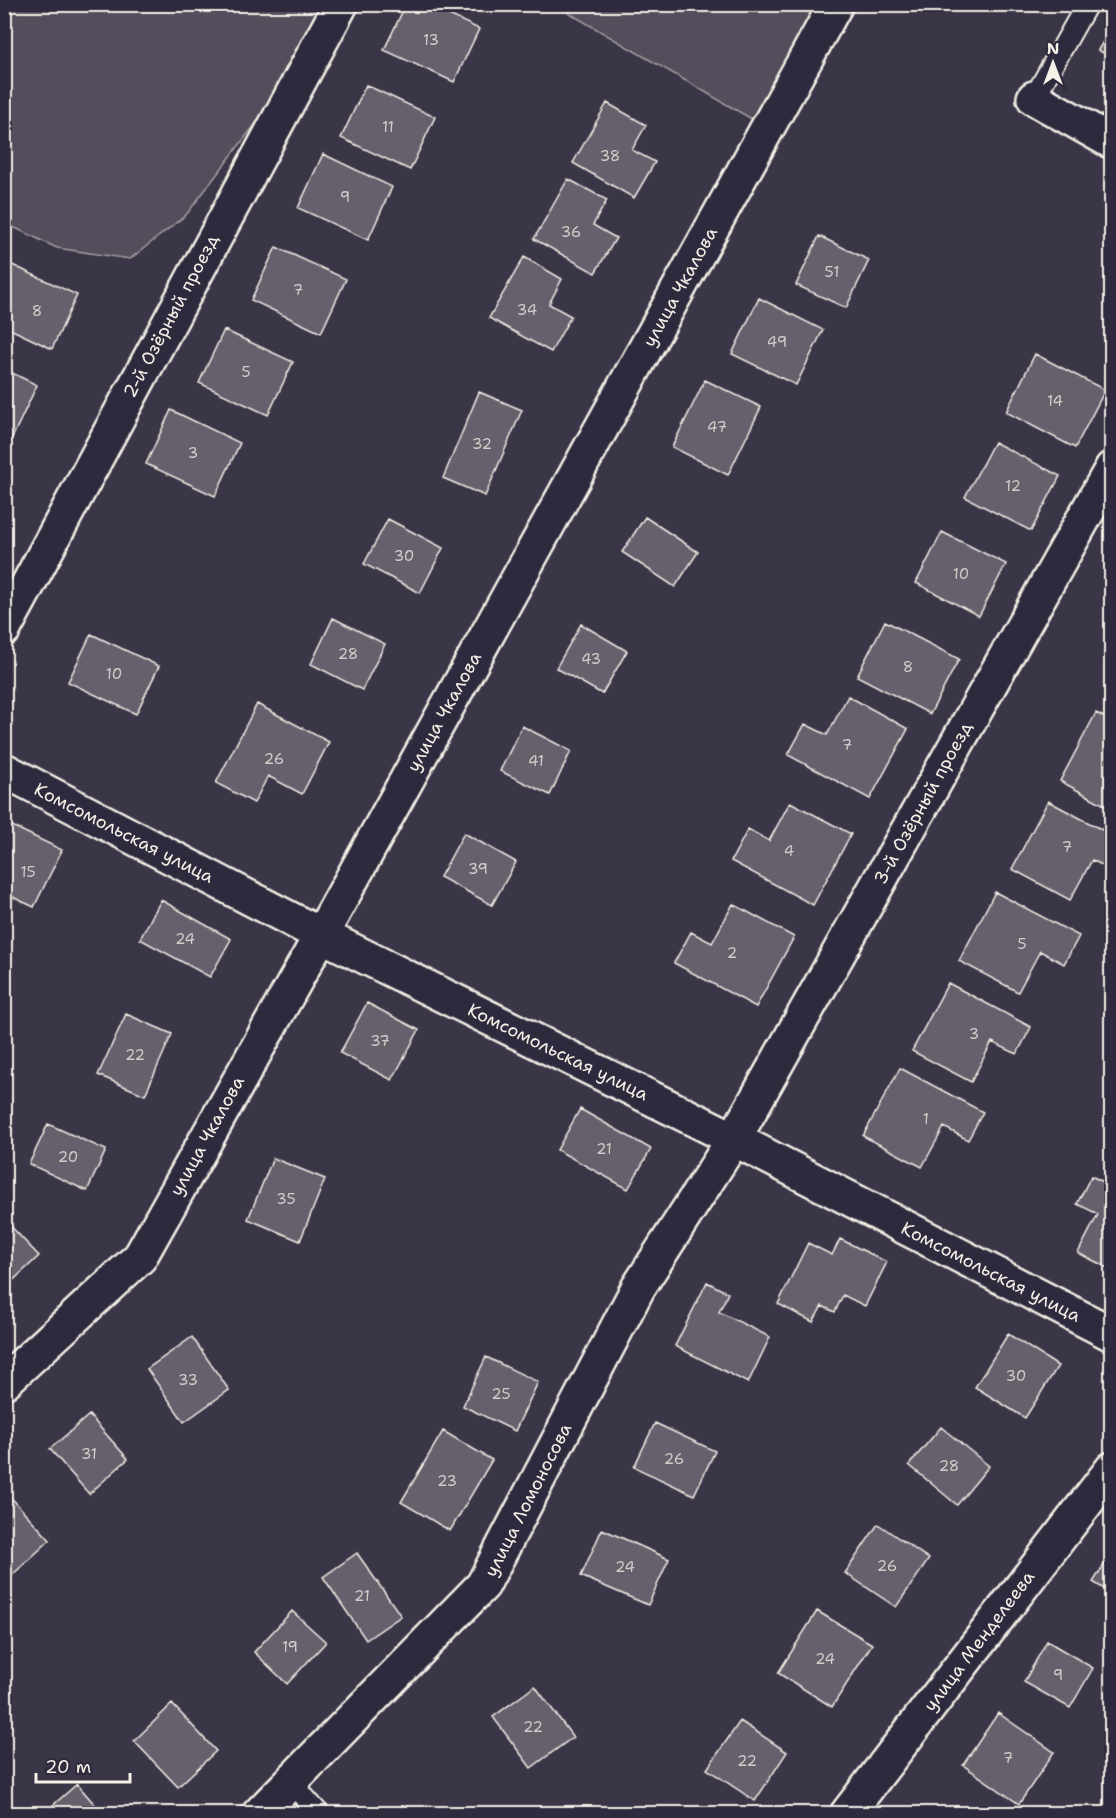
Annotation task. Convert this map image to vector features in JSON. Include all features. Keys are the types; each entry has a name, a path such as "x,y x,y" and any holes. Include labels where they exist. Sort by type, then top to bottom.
{"street":[{"name":"2-й Озёрный проезд","path":"4,629 340,4"},
{"name":"улица Чкалова","path":"4,1382 140,1257 321,935 836,4"},
{"path":"1034,98 1112,142"},
{"name":"3-й Озёрный проезд","path":"734,1139 1112,468"},
{"name":"Комсомольская улица","path":"4,770 321,935 734,1139 1112,1334"},
{"name":"улица Ломоносова","path":"259,1814 483,1585 638,1288 734,1139"},
{"name":"улица Менделеева","path":"848,1814 1112,1469"}],"lane":[{"path":"1034,98 1088,4"},
{"path":"290,1781 319,1814"}],"shaded area":[{"path":"5,5 331,5 260,118 186,215 130,259 57,248 5,223"},
{"path":"555,5 819,5 755,121"}],"building":[{"path":"406,4 426,4 479,29 454,82 384,50"},
{"path":"1112,27 1112,58 1098,50"},
{"path":"366,85 435,117 410,170 341,138"},
{"path":"607,103 646,125 632,150 655,162 634,198 573,163"},
{"path":"323,154 392,187 368,240 298,208"},
{"path":"568,179 607,200 593,225 616,238 595,273 534,239"},
{"path":"819,236 869,260 846,308 796,285"},
{"path":"276,247 346,279 321,333 251,300"},
{"path":"524,257 562,279 549,304 571,316 551,352 489,318"},
{"path":"8,263 77,295 52,349 4,326 4,271"},
{"path":"759,298 823,330 796,385 732,354"},
{"path":"224,330 293,362 268,415 199,383"},
{"path":"1035,354 1105,390 1075,448 1006,412"},
{"path":"4,369 37,385 12,438 4,434"},
{"path":"705,380 761,407 728,475 672,447"},
{"path":"479,392 522,410 485,496 443,478"},
{"path":"171,410 240,443 215,496 146,464"},
{"path":"994,442 1060,476 1031,531 965,497"},
{"path":"645,517 698,552 675,587 622,552"},
{"path":"388,519 443,548 420,593 364,564"},
{"path":"942,532 1006,564 979,616 916,583"},
{"path":"333,618 385,644 362,690 311,664"},
{"path":"885,621 959,659 930,714 857,676"},
{"path":"581,624 627,651 602,694 556,668"},
{"path":"91,634 159,666 136,714 68,682"},
{"path":"848,696 908,729 870,799 788,755 805,724 827,735"},
{"path":"257,704 329,742 302,794 268,776 254,803 216,783"},
{"path":"1096,713 1112,721 1112,809 1060,781"},
{"path":"522,726 571,751 550,795 500,771"},
{"path":"1048,801 1112,835 1112,870 1092,860 1070,900 1012,869"},
{"path":"790,802 851,834 813,905 731,861 748,829 769,841"},
{"path":"6,823 62,850 34,907 4,893"},
{"path":"464,833 516,862 492,905 440,877"},
{"path":"995,892 1079,936 1064,964 1040,951 1018,992 959,961"},
{"path":"161,900 231,939 210,977 140,939"},
{"path":"733,904 794,937 756,1007 674,963 691,932 712,943"},
{"path":"948,983 1031,1027 1017,1054 992,1042 971,1082 912,1051"},
{"path":"367,1003 419,1030 392,1080 340,1053"},
{"path":"126,1014 172,1034 145,1095 98,1075"},
{"path":"900,1068 983,1112 968,1140 944,1127 922,1167 863,1136"},
{"path":"580,1109 651,1149 628,1189 557,1150"},
{"path":"48,1124 106,1150 87,1191 29,1164"},
{"path":"273,1158 325,1179 300,1241 248,1219"},
{"path":"1091,1176 1112,1186 1112,1270 1078,1253 1098,1214 1077,1204"},
{"path":"4,1219 39,1256 4,1289"},
{"path":"840,1239 887,1262 865,1306 843,1295 835,1312 822,1306 813,1322 778,1304 808,1243 832,1255"},
{"path":"707,1282 728,1293 719,1312 770,1337 748,1383 675,1346"},
{"path":"1008,1334 1058,1366 1025,1418 975,1387"},
{"path":"192,1337 229,1390 184,1422 147,1369"},
{"path":"486,1357 538,1382 515,1431 463,1406"},
{"path":"89,1415 128,1459 89,1494 50,1449"},
{"path":"655,1423 715,1451 694,1495 634,1467"},
{"path":"941,1427 989,1466 957,1505 909,1465"},
{"path":"443,1431 492,1460 450,1531 401,1502"},
{"path":"4,1490 50,1540 8,1579 4,1575"},
{"path":"878,1524 929,1559 896,1607 845,1573"},
{"path":"602,1529 669,1559 648,1605 581,1576"},
{"path":"357,1553 401,1616 366,1640 323,1577"},
{"path":"1112,1553 1112,1594 1093,1582"},
{"path":"292,1611 326,1642 287,1684 254,1652"},
{"path":"817,1611 872,1644 832,1707 778,1673"},
{"path":"1047,1641 1093,1668 1070,1708 1024,1682"},
{"path":"535,1686 573,1737 531,1768 493,1717"},
{"path":"172,1704 216,1751 178,1787 134,1741"},
{"path":"998,1713 1054,1752 1019,1804 963,1765"},
{"path":"740,1721 787,1752 755,1801 707,1769"},
{"path":"77,1784 103,1814 47,1814 45,1812"}]}
